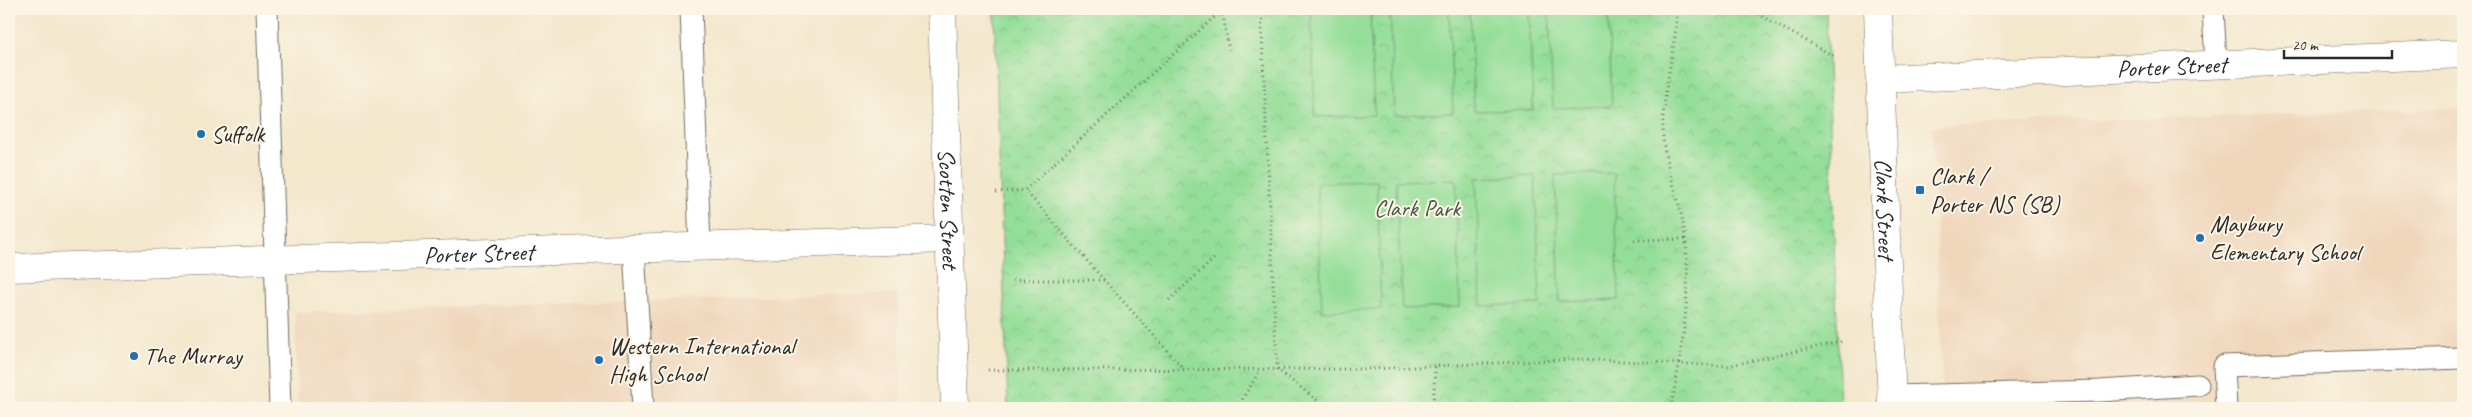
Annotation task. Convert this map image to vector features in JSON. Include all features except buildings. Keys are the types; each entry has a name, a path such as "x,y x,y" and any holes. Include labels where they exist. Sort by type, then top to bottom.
{"street":[{"name":"Scotten Street","path":"942,9 955,408"},
{"name":"Clark Street","path":"1878,9 1892,402"},
{"name":"Porter Street","path":"1880,79 2463,54"},
{"name":"Porter Street","path":"9,268 949,239"}],"lane":[{"path":"267,9 280,408"},
{"path":"691,9 700,246"},
{"path":"2213,9 2216,65"},
{"path":"634,248 643,408"},
{"path":"2226,408 2224,366 2463,358"},
{"path":"1892,402 2198,385"}],"path":[{"path":"1222,9 1229,50"},
{"path":"996,192 1025,190 1222,9"},
{"path":"1261,9 1278,369 1327,408"},
{"path":"1670,408 1679,366 1686,297 1685,239 1664,141 1663,121 1672,65 1677,9"},
{"path":"1749,9 1834,57"},
{"path":"1025,190 1183,368"},
{"path":"1634,240 1685,239"},
{"path":"1169,300 1216,257"},
{"path":"1013,280 1104,280"},
{"path":"988,370 1183,368 1260,370 1435,367 1580,359 1637,361 1679,366 1726,366 1747,364 1844,341"},
{"path":"1433,408 1435,367"},
{"path":"1237,408 1260,370"}],"shaded area":[{"name":"Maybury Elementary School","path":"2463,108 2463,351 2215,357 2216,408 1943,408 1932,126"},
{"name":"Western International High School","path":"898,293 902,408 298,408 295,312"}],"green space":[{"name":"Clark Park","path":"994,9 1826,9 1840,408 1008,408"},
{"path":"1311,9 1370,9 1374,115 1315,117"},
{"path":"1390,9 1449,9 1453,113 1394,115"},
{"path":"1470,9 1529,9 1533,110 1474,111"},
{"path":"1549,9 1608,9 1612,106 1553,108"},
{"path":"1614,173 1619,300 1560,302 1555,175"},
{"path":"1535,176 1540,304 1481,306 1476,178"},
{"path":"1456,179 1460,307 1402,309 1396,181"},
{"path":"1377,181 1381,309 1322,311 1317,183"}],"place":[{"name":"Suffolk","path":"201,134"},
{"name":"Clark / Porter NS (SB)","path":"1920,190"},
{"name":"Maybury Elementary School","path":"2200,238"},
{"name":"The Murray","path":"134,356"},
{"name":"Western International High School","path":"599,360"}]}
